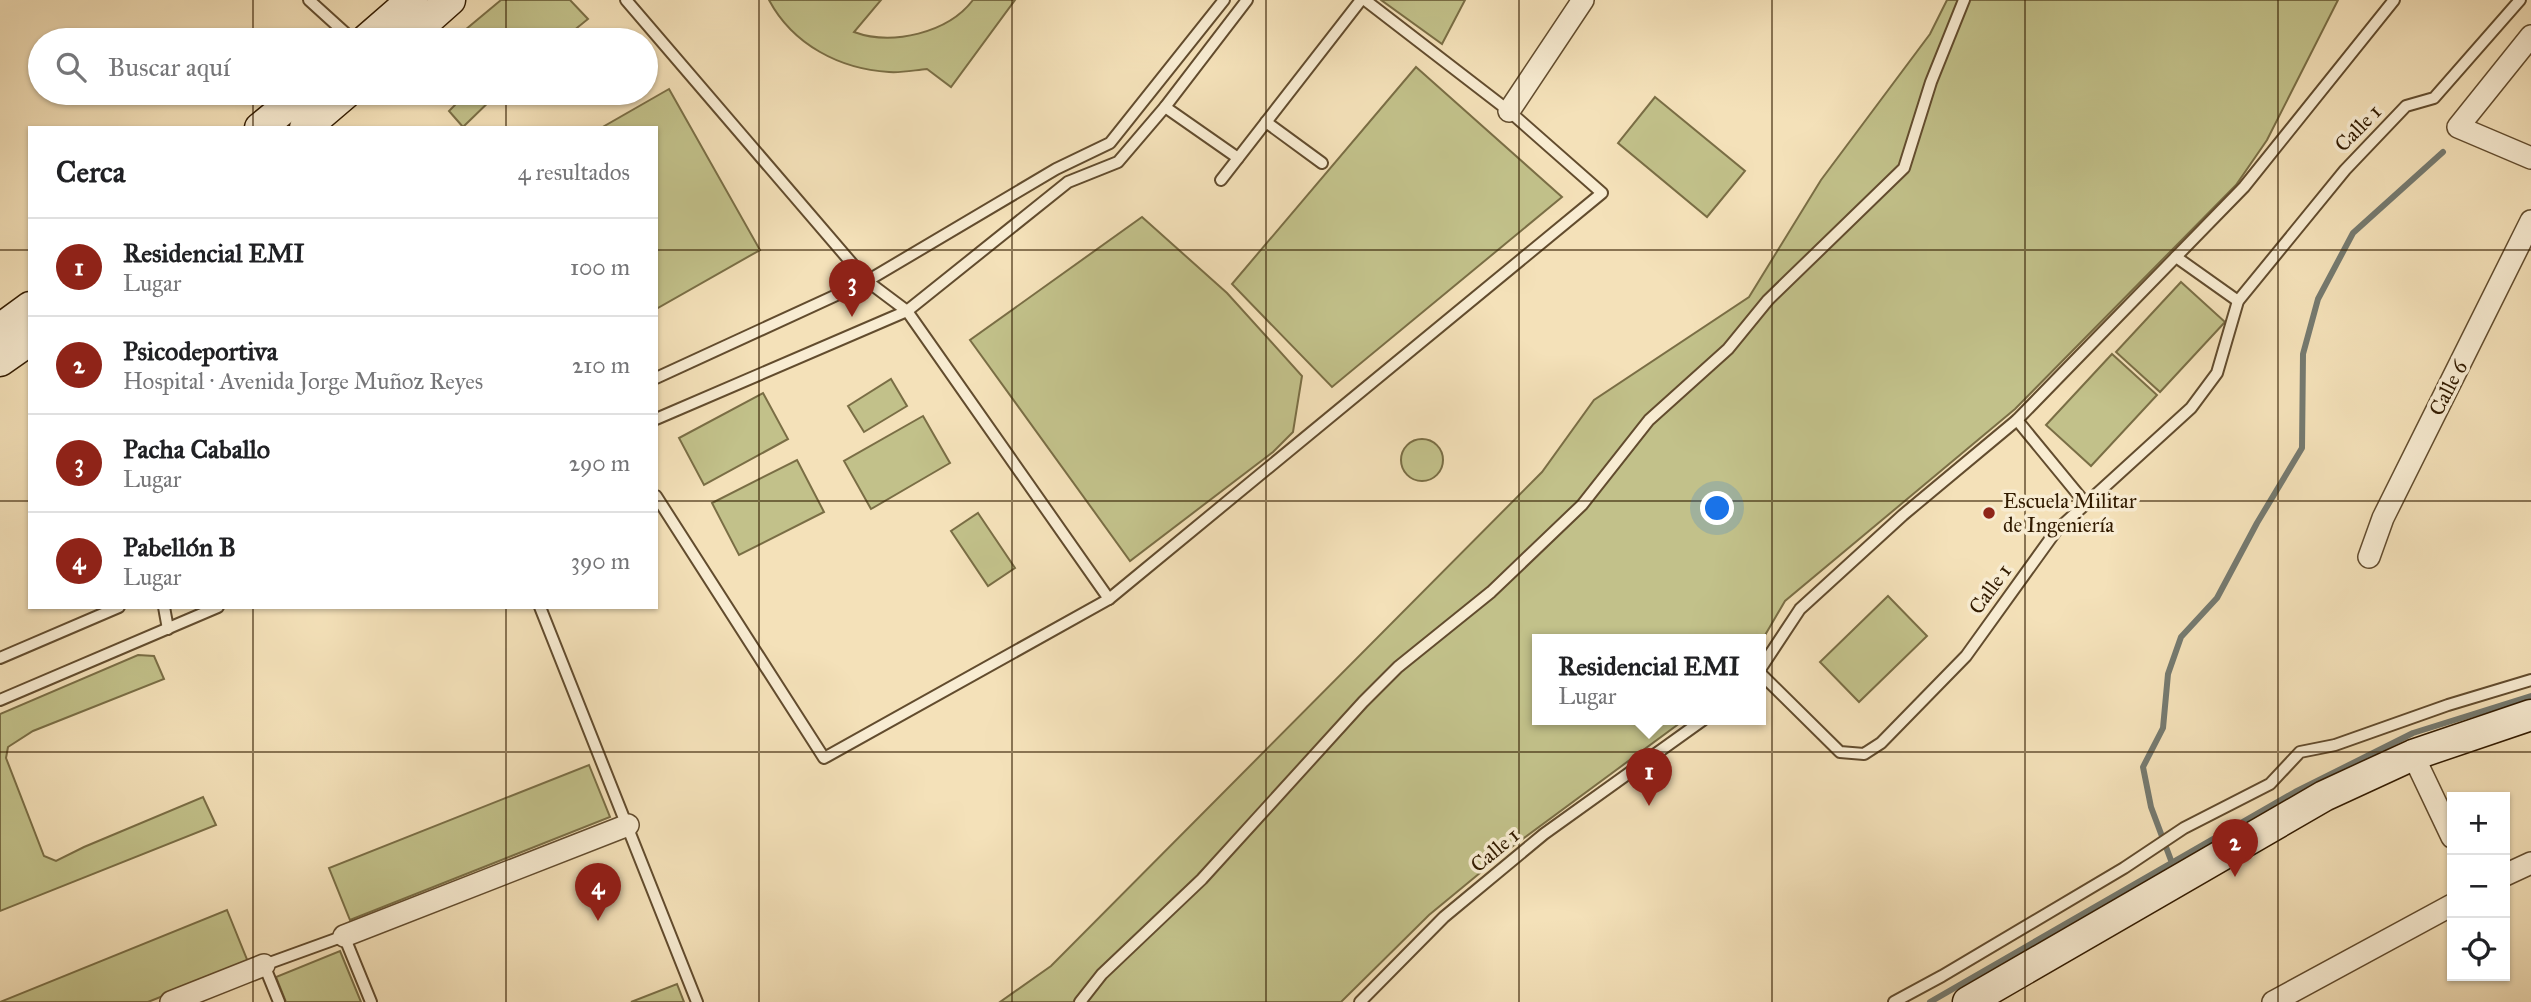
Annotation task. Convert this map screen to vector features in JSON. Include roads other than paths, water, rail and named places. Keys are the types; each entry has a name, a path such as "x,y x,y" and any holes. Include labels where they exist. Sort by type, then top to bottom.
{"street":[{"path":"1509,111 1583,0"},
{"path":"388,28 435,3"},
{"path":"415,28 435,3"},
{"path":"2531,36 2458,127 2531,158"},
{"path":"262,126 288,105"},
{"path":"307,126 332,105"},
{"name":"Calle 6","path":"2369,557 2382,518 2531,221"},
{"path":"0,329 28,308"},
{"path":"0,361 28,341"},
{"path":"1984,998 2324,796 2413,755 2531,715"},
{"path":"2413,755 2447,826"},
{"path":"344,936 628,825"},
{"path":"2510,873 2531,863"},
{"path":"2273,1002 2447,908"},
{"path":"171,1002 264,965"}],"lane":[{"path":"309,0 340,28"},
{"path":"625,0 649,28"},
{"path":"658,377 867,281 1056,169 1110,143 1224,0"},
{"path":"658,418 907,311 1068,182 1118,162 1165,107 1247,0"},
{"path":"658,499 824,758 1109,599 1602,193 1509,111 1363,0 1221,180"},
{"path":"1080,1002 1102,974 1202,879 1363,702 1398,667 1491,592 1582,505 1649,421 1728,348 1768,300 1904,168 1931,82 1965,0"},
{"path":"1766,660 1800,609 1903,515 2017,420 2244,187 2394,0"},
{"name":"Calle 1","path":"1766,679 1840,752 1864,754 1881,743 1966,656 2056,531 2191,408 2217,373 2238,301 2345,170 2406,106 2434,98 2520,0"},
{"path":"658,38 867,281 907,311 1109,599"},
{"path":"1165,107 1238,158"},
{"path":"1266,122 1322,163"},
{"path":"2176,257 2238,301"},
{"path":"2017,420 2086,504"},
{"path":"0,658 114,609"},
{"path":"164,609 167,629"},
{"path":"0,700 213,609"},
{"path":"541,609 697,1002"},
{"path":"1894,1002 2113,874 2184,828 2270,784 2300,752 2335,746 2448,705 2531,680"},
{"name":"Calle 1","path":"1360,1002 1444,917 1544,834 1696,725"},
{"path":"279,1002 264,965 344,936 371,1002"}],"waterway":[{"path":"2172,863 2151,807 2143,767 2163,728 2168,674 2181,637 2217,598 2257,523 2302,448 2303,354 2318,299 2353,233 2443,152"},
{"path":"1930,1002 2295,792 2413,733 2531,696"}],"place":[{"name":"Pacha Caballo","path":"852,317"},
{"name":"Escuela Militar de Ingeniería","path":"1989,513"},
{"name":"Residencial EMI","path":"1649,806"},
{"name":"Psicodeportiva","path":"2235,877"},
{"name":"Pabellón B","path":"598,921"}]}
